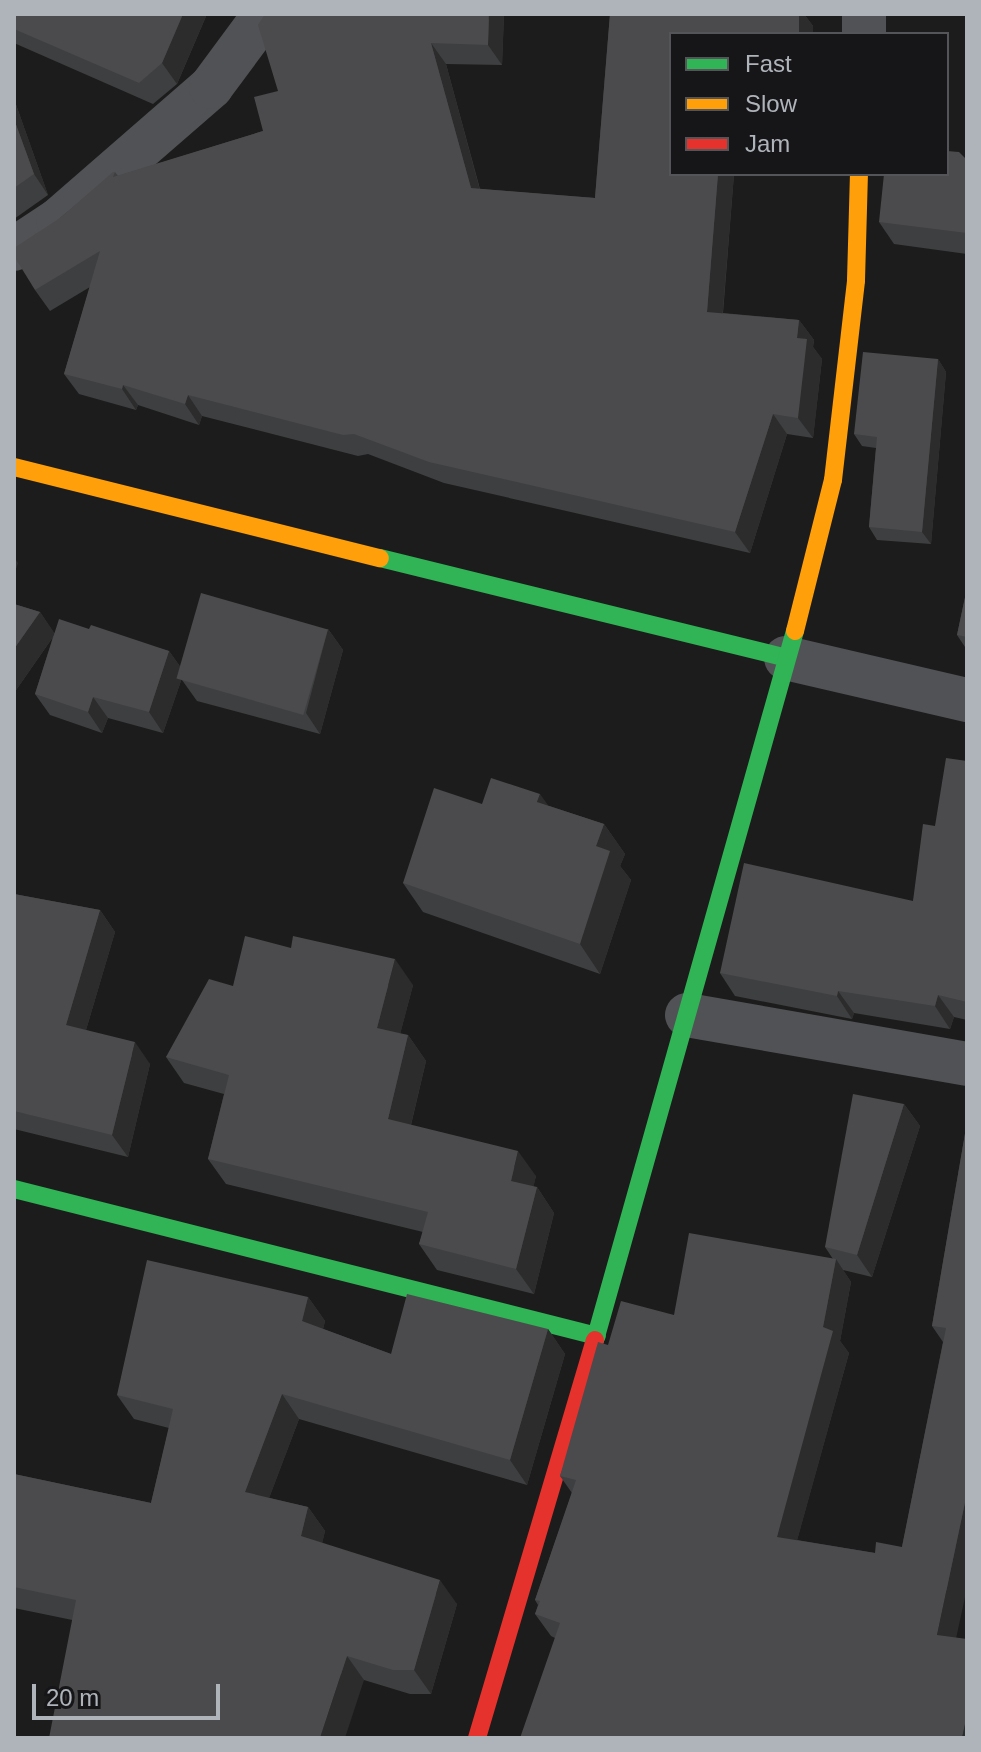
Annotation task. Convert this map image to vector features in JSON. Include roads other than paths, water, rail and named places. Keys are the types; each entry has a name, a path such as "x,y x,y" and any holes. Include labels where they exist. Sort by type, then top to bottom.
{"street":[{"path":"14,249 58,220 211,87 265,14"},
{"path":"477,1738 597,1336 770,729 833,480 856,280 859,176"},
{"path":"14,467 967,700"},
{"path":"687,1015 967,1064"},
{"path":"14,1189 597,1336"}]}
